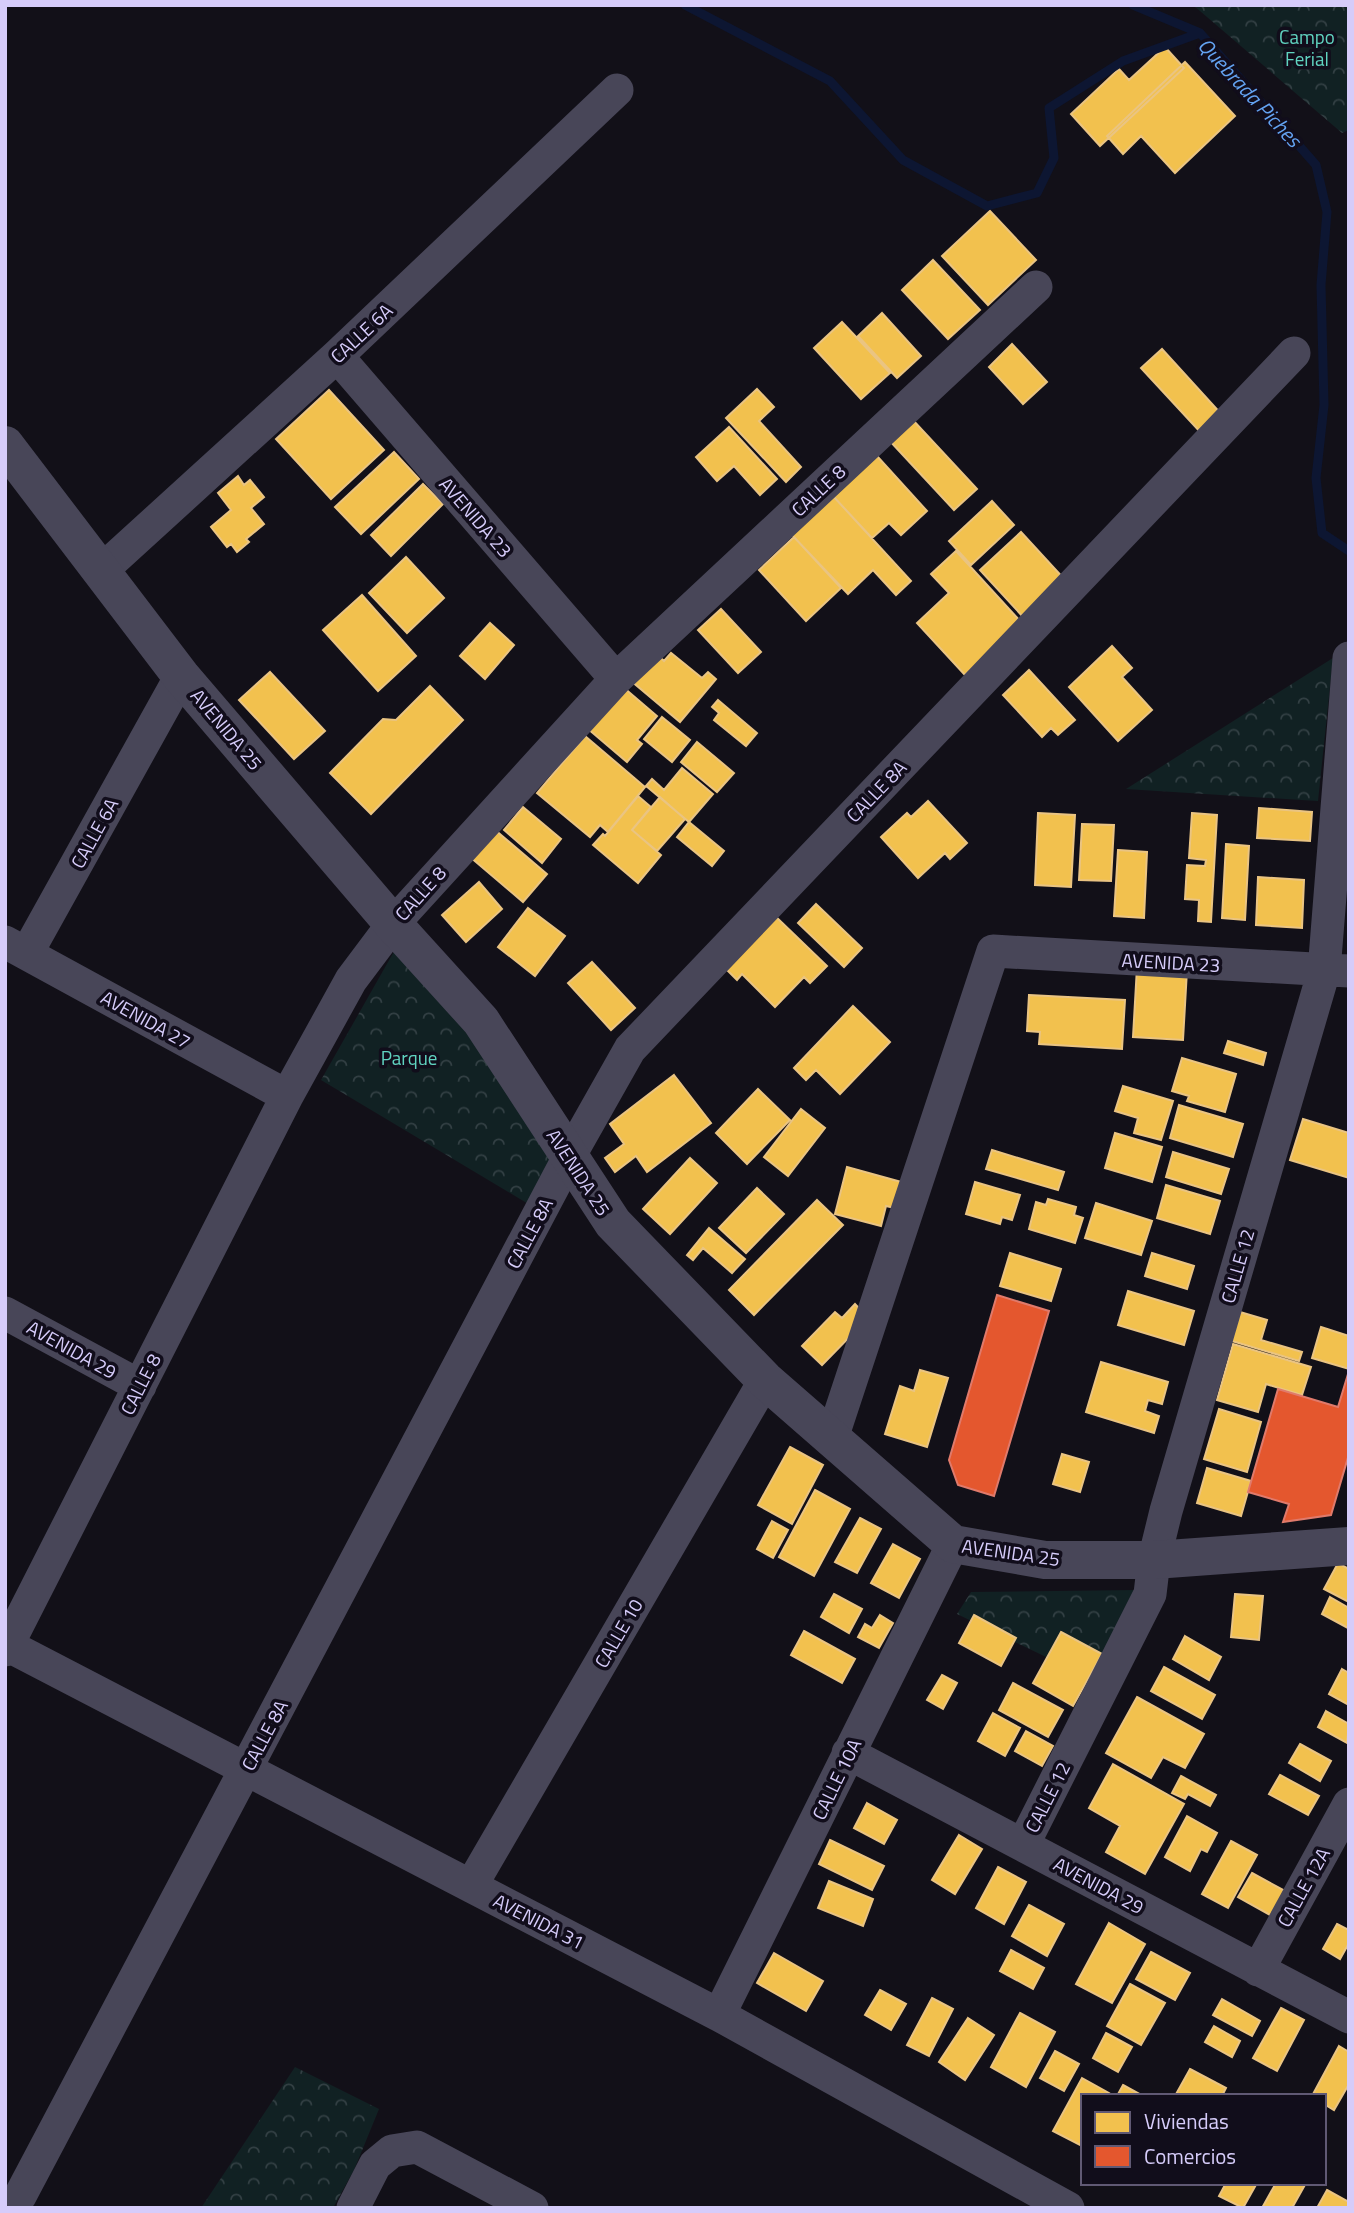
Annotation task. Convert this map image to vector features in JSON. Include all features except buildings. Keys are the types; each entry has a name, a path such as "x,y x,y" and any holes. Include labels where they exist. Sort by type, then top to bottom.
{"street":[{"name":"CALLE 6A","path":"101,571 337,356 617,90"},
{"name":"CALLE 8","path":"6,1646 287,1096 351,980 393,924 616,679 1036,287"},
{"name":"CALLE 8A","path":"20,2196 569,1157 630,1049 1294,353"},
{"name":"AVENIDA 23","path":"337,356 616,679"},
{"name":"AVENIDA 25","path":"5,445 181,676 393,924 481,1021 613,1223 765,1380 953,1544 1045,1560 1154,1560 1349,1546"},
{"name":"CALLE 12","path":"1023,1845 1150,1594 1154,1560 1166,1511 1336,971 1349,658"},
{"name":"CALLE 6A","path":"16,948 181,676"},
{"name":"AVENIDA 27","path":"16,948 287,1096"},
{"name":"AVENIDA 23","path":"832,1438 993,951 1336,971"},
{"name":"AVENIDA 29","path":"5,1313 140,1386"},
{"name":"CALLE 10","path":"471,1886 765,1380"},
{"name":"CALLE 10A","path":"719,2015 953,1544"},
{"name":"AVENIDA 31","path":"6,1646 719,2015 1068,2208"},
{"name":"AVENIDA 29","path":"848,1753 1349,2017"},
{"name":"CALLE 12A","path":"1258,1970 1349,1804"},
{"path":"353,2208 375,2165 392,2151 417,2147 532,2208"}],"green space":[{"name":"Campo Ferial","path":"1193,5 1349,5 1349,130 1342,133"},
{"path":"1333,658 1318,801 1126,789"},
{"name":"Parque","path":"396,948 477,1036 559,1157 530,1205 321,1080"},
{"path":"1137,1590 1098,1682 957,1614 971,1592"},
{"path":"295,2067 379,2109 354,2170 333,2208 201,2208"}],"waterway":[{"name":"Quebrada Piches","path":"685,5 830,81 903,160 987,206 1037,193 1054,158 1049,108 1123,61 1200,33"},
{"name":"Quebrada Piches","path":"1133,5 1200,33 1316,165 1327,212 1321,285 1324,405 1316,478 1322,533 1349,551"}]}
